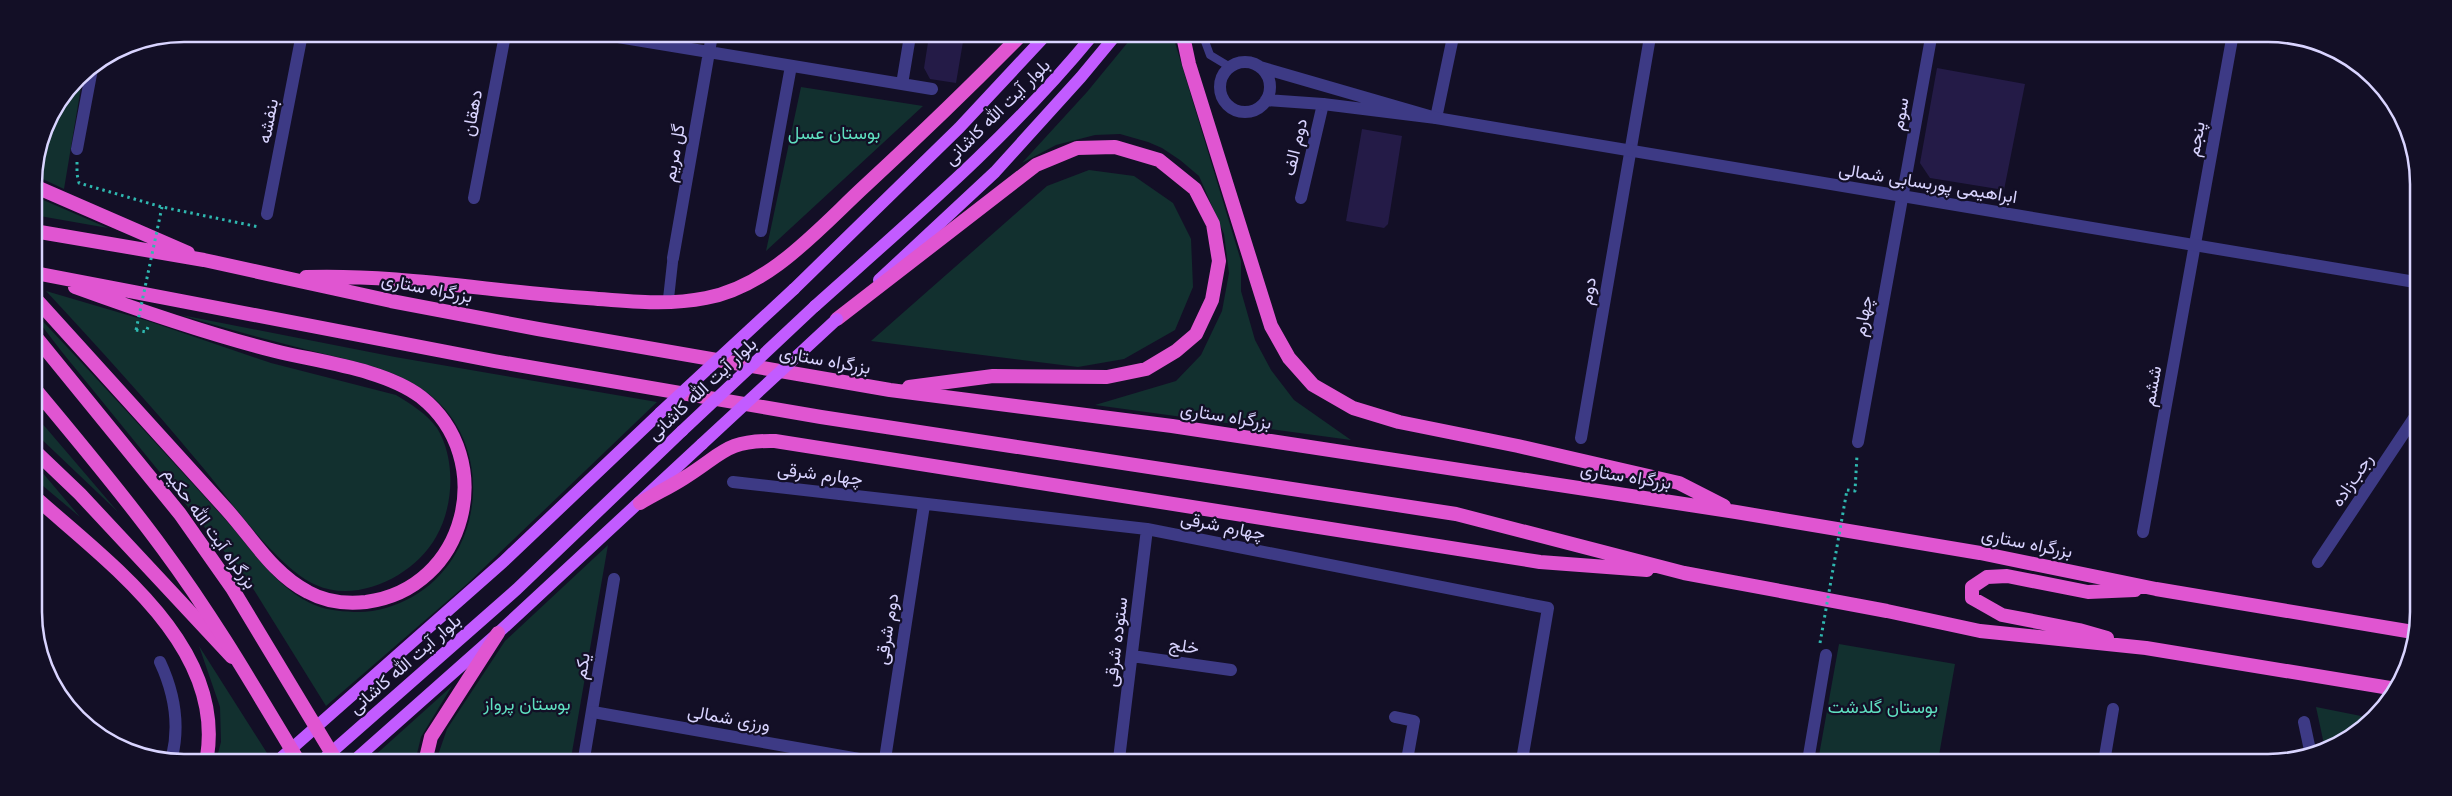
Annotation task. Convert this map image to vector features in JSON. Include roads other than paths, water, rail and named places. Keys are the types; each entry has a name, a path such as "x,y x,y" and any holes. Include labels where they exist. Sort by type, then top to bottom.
{"highway":[{"path":"286,277 351,275 536,295 668,303 707,298 754,280 796,249 953,104 1014,42"},
{"path":"1184,42 1245,248 1271,326 1289,358 1313,385 1353,408 1399,422 1518,446 1679,483 1736,512"},
{"path":"837,319 1036,165 1077,148 1115,147 1159,160 1194,189 1213,224 1219,261 1212,300 1196,334 1176,351 1146,369 1107,376 993,376 890,390"},
{"path":"43,190 204,260"},
{"name":"بزرگراه ستاری","path":"43,233 204,260 391,301 519,325 890,390 1172,426 1736,512 1980,553 2156,589 2408,631"},
{"path":"43,274 494,361 811,415 1456,514 1684,573 1887,611 1980,632 2146,648 2387,688"},
{"path":"43,276 160,317 272,351 371,374 419,396 436,411 447,427 458,449 464,472 464,498 459,525 449,550 437,566 419,582 399,594 354,604 332,601 308,593 282,575 233,517 43,307"},
{"name":"بزرگراه آیت الله حکیم","path":"43,345 180,514 232,588 332,754"},
{"path":"42,398 96,461 164,550 294,754"},
{"path":"640,503 686,477 723,450 750,440 775,441 1540,562 1684,573"},
{"path":"42,458 80,494 239,665"},
{"path":"42,504 120,572 177,638 200,677 210,718 208,754"},
{"path":"2146,648 2079,630 2002,616 1972,598 1972,587 1987,577 2007,576 2088,592 2156,589"},
{"path":"427,754 431,737 498,634"}],"main road":[{"name":"بلوار آیت الله کاشانی","path":"285,754 504,562 660,413 794,289 959,128 1039,42"},
{"name":"بلوار آیت الله کاشانی","path":"331,754 517,589 815,306 980,158 1067,66 1087,42"},
{"path":"362,754 498,634 995,172 1068,92 1110,42"}],"street":[{"name":"بنفشه","path":"268,214 300,42"},
{"name":"دهقان","path":"474,198 503,42"},
{"path":"646,42 932,89"},
{"name":"گل مریم","path":"673,258 711,42"},
{"path":"902,84 909,42"},
{"path":"1436,118 1452,42"},
{"name":"دوم","path":"1581,438 1649,42"},
{"name":"سوم","path":"1902,196 1930,42"},
{"name":"پنجم","path":"2195,245 2231,42"},
{"path":"1245,62 1260,67 1265,72 1270,86 1266,100 1254,110 1246,112 1231,108 1225,102 1220,87 1225,72 1230,67 1245,62"},
{"path":"761,232 791,66"},
{"name":"ابراهیمی پوربسابی شمالی","path":"1260,67 1436,118"},
{"path":"77,149 90,79"},
{"name":"ابراهیمی پوربسابی شمالی","path":"1266,100 1323,104 1436,118 2410,281"},
{"name":"دوم الف","path":"1301,198 1323,104"},
{"name":"چهارم","path":"1858,442 1902,196"},
{"name":"ششم","path":"2143,532 2195,245"},
{"path":"668,303 673,258"},
{"name":"رجب‌زاده","path":"2318,562 2410,424"},
{"name":"چهارم شرقی","path":"733,482 1147,529 1548,608 1523,753"},
{"name":"دوم شرقی","path":"886,754 924,505"},
{"name":"ستوده شرقی","path":"1120,754 1147,529"},
{"name":"یکم","path":"585,754 614,579"},
{"path":"1809,753 1826,655"},
{"name":"خلج","path":"1132,656 1231,670"},
{"path":"160,662 170,683 176,721 176,742 173,753"},
{"path":"2106,753 2113,709"},
{"name":"ورزی شمالی","path":"593,712 829,754"},
{"path":"1395,717 1414,721 1408,753"},
{"path":"2304,722 2309,747"}],"lane":[{"path":"1205,42 1210,56 1230,67"}],"park label":[{"name":"بوستان عسل","path":"834,133"},
{"name":"بوستان پرواز","path":"527,704"},
{"name":"بوستان گلدشت","path":"1883,707"}]}
